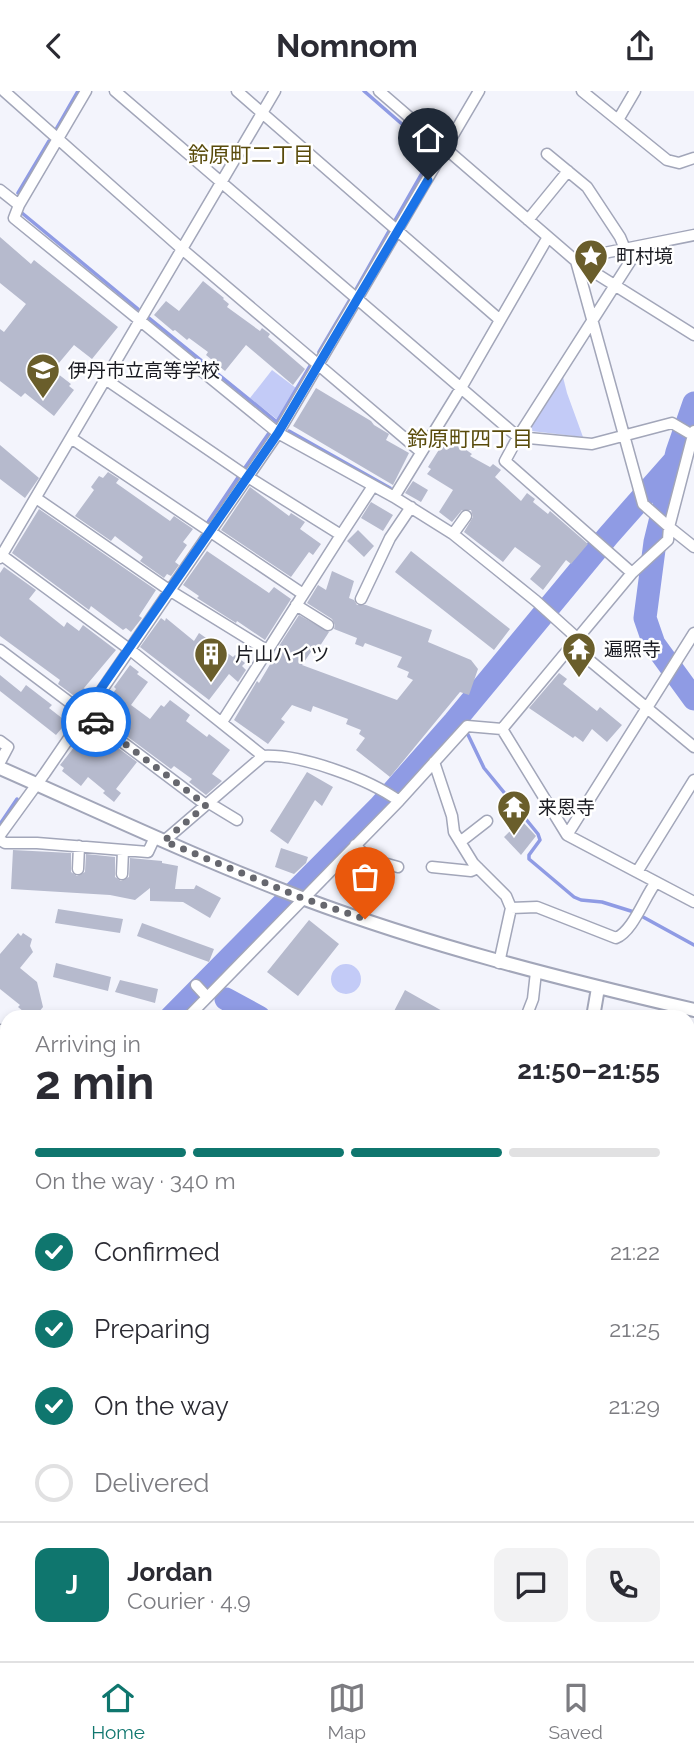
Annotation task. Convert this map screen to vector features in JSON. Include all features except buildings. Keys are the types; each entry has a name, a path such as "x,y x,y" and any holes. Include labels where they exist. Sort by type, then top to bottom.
{"street":[{"path":"4,91 182,249 421,452"},
{"path":"86,91 14,218 278,433 394,497 453,534 515,583 646,708 694,747"},
{"path":"115,91 518,437 592,444 672,423 690,432 665,523 668,540 632,573 502,729"},
{"path":"237,91 500,320"},
{"path":"263,757 129,649 1,556 275,91"},
{"path":"379,91 576,261 694,335"},
{"path":"399,801 383,789 281,755 263,757 208,804 160,839 148,852 5,843 0,837 278,433 479,91"},
{"path":"582,91 667,160 679,163 694,158"},
{"path":"618,120 635,91"},
{"path":"547,154 587,187 625,249"},
{"path":"528,220 568,171"},
{"path":"0,190 19,205"},
{"path":"576,261 694,235"},
{"path":"394,497 548,237"},
{"path":"632,573 505,461 640,246"},
{"path":"576,261 642,499 694,547"},
{"path":"105,379 248,477 341,535"},
{"path":"71,438 303,594"},
{"path":"222,722 373,486"},
{"path":"36,498 169,590 268,652"},
{"path":"362,600 390,538 411,507"},
{"path":"453,534 466,516"},
{"path":"296,605 328,625"},
{"path":"567,835 694,633"},
{"path":"0,650 208,804 237,820"},
{"path":"192,1010 202,991 302,898 399,801 467,726 502,729"},
{"path":"502,729 567,835 694,902"},
{"path":"0,741 8,747 0,762"},
{"path":"434,762 452,816 454,832 478,868 506,897 511,908 499,963"},
{"path":"0,768 302,898 499,963 694,1010"},
{"path":"637,872 694,780"},
{"path":"460,842 487,821"},
{"path":"355,845 369,859 398,867"},
{"path":"78,869 79,846"},
{"path":"122,874 123,850"},
{"path":"432,867 471,871 478,868"},
{"path":"511,908 537,907 616,938 623,935 636,918 644,897 656,882"},
{"path":"529,1010 533,999 536,972"},
{"path":"594,1010 598,988"}],"shaded area":[{"path":"272,370 296,388 278,420 250,398"},
{"path":"562,377 583,437 531,431 529,428"},
{"path":"346,964 357,968 361,979 357,990 346,994 335,990 331,979 335,968"}],"waterway":[{"path":"55,131 78,91"},
{"path":"364,91 434,152 394,222"},
{"path":"18,193 49,141"},
{"path":"22,213 138,309"},
{"path":"355,291 389,231"},
{"path":"319,352 351,298"},
{"path":"149,318 277,422 310,366"},
{"path":"694,403 677,452 655,542 645,618 654,644 694,699"},
{"path":"289,431 390,488"},
{"path":"244,469 269,433"},
{"path":"178,1010 380,806 675,460"},
{"path":"206,525 239,476"},
{"path":"459,716 484,768 538,834 540,840 529,859 574,897 634,912 694,945"},
{"path":"0,824 17,799"},
{"path":"226,999 246,1010"}],"way so far":[{"path":"96,722 206,805 164,841 302,898 365,919"}],"place":[{"name":"町村境","path":"591,286"},
{"name":"伊丹市立高等学校","path":"43,400"},
{"name":"遍照寺","path":"579,679"},
{"name":"片山ハイツ","path":"211,684"},
{"name":"来恩寺","path":"514,837"}],"district":[{"name":"鈴原町二丁目","path":"251,154"},
{"name":"鈴原町四丁目","path":"470,438"}],"route":[{"path":"96,722 84,713 278,433 428,180"}]}
